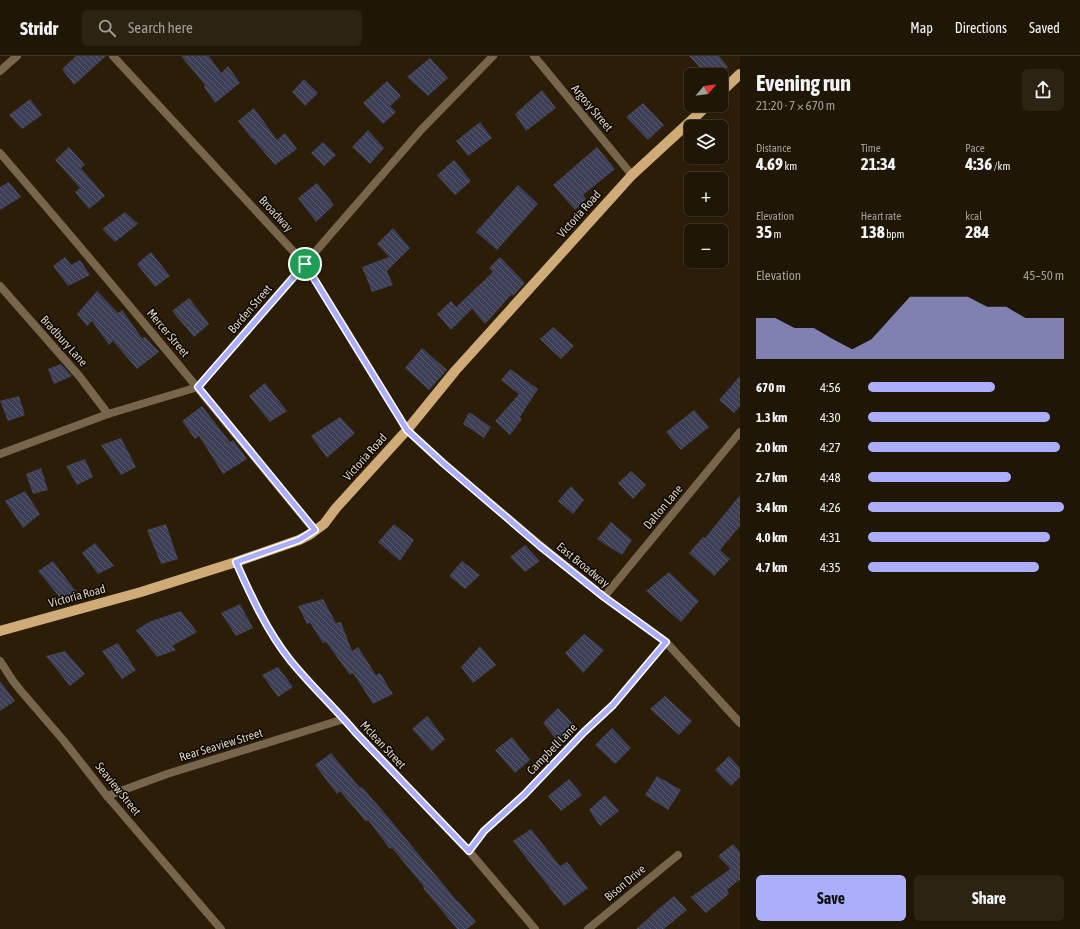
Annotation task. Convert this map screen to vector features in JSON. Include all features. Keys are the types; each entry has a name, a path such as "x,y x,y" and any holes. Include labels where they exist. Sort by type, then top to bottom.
{"main road":[{"path":"728,85 740,74"},
{"name":"Victoria Road","path":"0,631 141,592 236,562 299,540 324,524 407,430 455,370 632,175 700,112"}],"street":[{"path":"0,71 17,56"},
{"name":"Broadway","path":"113,56 305,264 407,430"},
{"name":"Borden Street","path":"198,387 421,130 493,56"},
{"name":"Argosy Street","path":"534,56 632,175"},
{"name":"Mercer Street","path":"0,153 60,221 315,530"},
{"name":"Bradbury Lane","path":"0,286 70,365 108,414"},
{"path":"0,454 108,414 198,387"},
{"name":"East Broadway","path":"407,430 476,492 604,597 666,642 740,723"},
{"name":"Dalton Lane","path":"604,597 740,432"},
{"name":"Mclean Street","path":"236,562 248,591 263,619 290,660 320,696 344,719 469,851 535,929"},
{"name":"Campbell Lane","path":"469,851 484,831 524,795 584,732 613,705 666,642"},
{"name":"Seaview Street","path":"0,661 13,681 64,741 107,796 221,929"},
{"name":"Rear Seaview Street","path":"107,796 167,774 344,719"},
{"name":"Bison Drive","path":"588,929 678,854"}],"building":[{"path":"76,56 106,56 74,85 62,69"},
{"path":"181,56 209,56 221,73 228,66 240,83 215,103 204,87 205,85"},
{"path":"689,56 719,56 728,67 727,68 700,68"},
{"path":"430,58 448,78 428,96 407,77"},
{"path":"304,79 318,93 305,106 292,92"},
{"path":"387,81 401,96 390,106 396,112 383,124 363,103"},
{"path":"542,90 556,108 526,131 515,114"},
{"path":"30,99 42,115 22,129 9,115"},
{"path":"643,103 664,125 648,140 626,117"},
{"path":"254,108 277,140 285,133 297,149 275,165 238,121"},
{"path":"480,122 492,138 468,156 456,141"},
{"path":"368,130 384,148 370,164 352,147"},
{"path":"323,142 336,155 324,166 311,153"},
{"path":"69,147 85,165 81,168 105,196 89,209 75,192 80,188 55,160"},
{"path":"597,147 615,169 583,195 586,199 575,210 553,185"},
{"path":"454,160 471,181 455,195 437,175"},
{"path":"9,182 21,197 0,210 0,187"},
{"path":"317,183 334,205 316,222 298,198"},
{"path":"518,185 538,204 497,250 476,232"},
{"path":"125,212 138,224 115,242 102,229"},
{"path":"393,228 410,248 387,271 393,285 372,292 362,267 389,257 377,244"},
{"path":"151,252 170,276 155,287 137,264"},
{"path":"65,257 71,265 80,260 90,275 68,286 53,266"},
{"path":"500,257 525,283 513,296 512,294 485,324 472,309 451,330 437,314 451,301 456,307 493,272 489,268"},
{"path":"97,291 118,313 122,310 142,338 145,337 159,352 137,369 113,341 109,345 92,321 87,326 77,314"},
{"path":"189,298 209,324 194,337 172,311"},
{"path":"553,327 574,346 561,359 540,339"},
{"path":"422,348 447,370 429,390 405,368"},
{"path":"61,364 72,376 54,384 48,369"},
{"path":"510,369 538,389 520,417 522,419 510,435 495,421 519,394 501,380"},
{"path":"740,376 740,406 734,413 719,400"},
{"path":"265,383 287,411 270,422 249,396"},
{"path":"19,396 25,415 8,421 0,401"},
{"path":"202,406 230,442 233,440 247,459 223,474 199,436 195,439 182,421"},
{"path":"694,410 709,427 681,450 666,432"},
{"path":"469,412 491,427 484,438 463,424"},
{"path":"340,417 355,433 327,458 311,436"},
{"path":"121,438 136,467 121,475 101,445"},
{"path":"85,459 93,477 77,485 66,466"},
{"path":"41,468 48,490 33,494 26,474"},
{"path":"631,471 646,485 633,499 618,483"},
{"path":"571,486 584,500 573,514 558,501"},
{"path":"25,491 40,514 23,528 5,501"},
{"path":"740,495 740,526 720,550 730,559 714,576 689,553 703,537 705,538"},
{"path":"611,522 632,540 622,555 597,539"},
{"path":"166,524 178,559 161,564 147,530"},
{"path":"394,524 414,540 400,561 378,542"},
{"path":"95,543 114,566 98,574 82,553"},
{"path":"525,545 540,561 525,572 510,557"},
{"path":"53,561 78,594 62,600 38,571"},
{"path":"462,561 480,575 465,589 449,576"},
{"path":"669,572 699,601 681,622 646,591"},
{"path":"323,599 336,623 341,622 352,651 358,647 376,675 380,673 393,694 373,704 353,673 350,675 326,642 323,643 310,623 307,624 298,606"},
{"path":"240,604 253,628 236,636 221,613"},
{"path":"181,611 197,632 172,646 176,650 157,657 136,630 151,621"},
{"path":"584,634 604,650 583,673 565,653"},
{"path":"118,643 136,670 122,679 102,651"},
{"path":"480,646 496,665 473,683 461,667"},
{"path":"65,651 85,674 70,686 46,656"},
{"path":"278,667 293,687 278,697 262,675"},
{"path":"0,681 15,701 0,711"},
{"path":"665,696 692,721 679,735 650,709"},
{"path":"558,708 577,728 561,745 543,723"},
{"path":"427,716 445,739 432,751 412,729"},
{"path":"612,728 631,748 615,764 595,745"},
{"path":"512,737 530,760 515,773 495,750"},
{"path":"331,753 360,788 362,787 388,817 476,922 467,929 457,929 392,848 390,849 368,820 366,822 340,791 337,794 315,765"},
{"path":"729,756 740,768 740,777 731,786 715,770"},
{"path":"657,776 681,790 668,810 645,795"},
{"path":"569,779 582,795 561,811 548,796"},
{"path":"605,795 619,811 600,826 589,810"},
{"path":"531,829 560,866 567,862 588,888 564,906 513,841"},
{"path":"733,844 740,852 740,882 739,880 727,890 729,894 706,913 691,897 730,869 718,856"},
{"path":"674,896 687,910 664,929 636,929 650,916"}],"route":[{"path":"305,264 407,430 476,492 540,546 604,597 666,642 613,705 584,732 524,795 484,831 469,851 344,719 320,696 290,660 263,619 248,591 236,562 299,540 315,530 198,387 305,264"}]}
